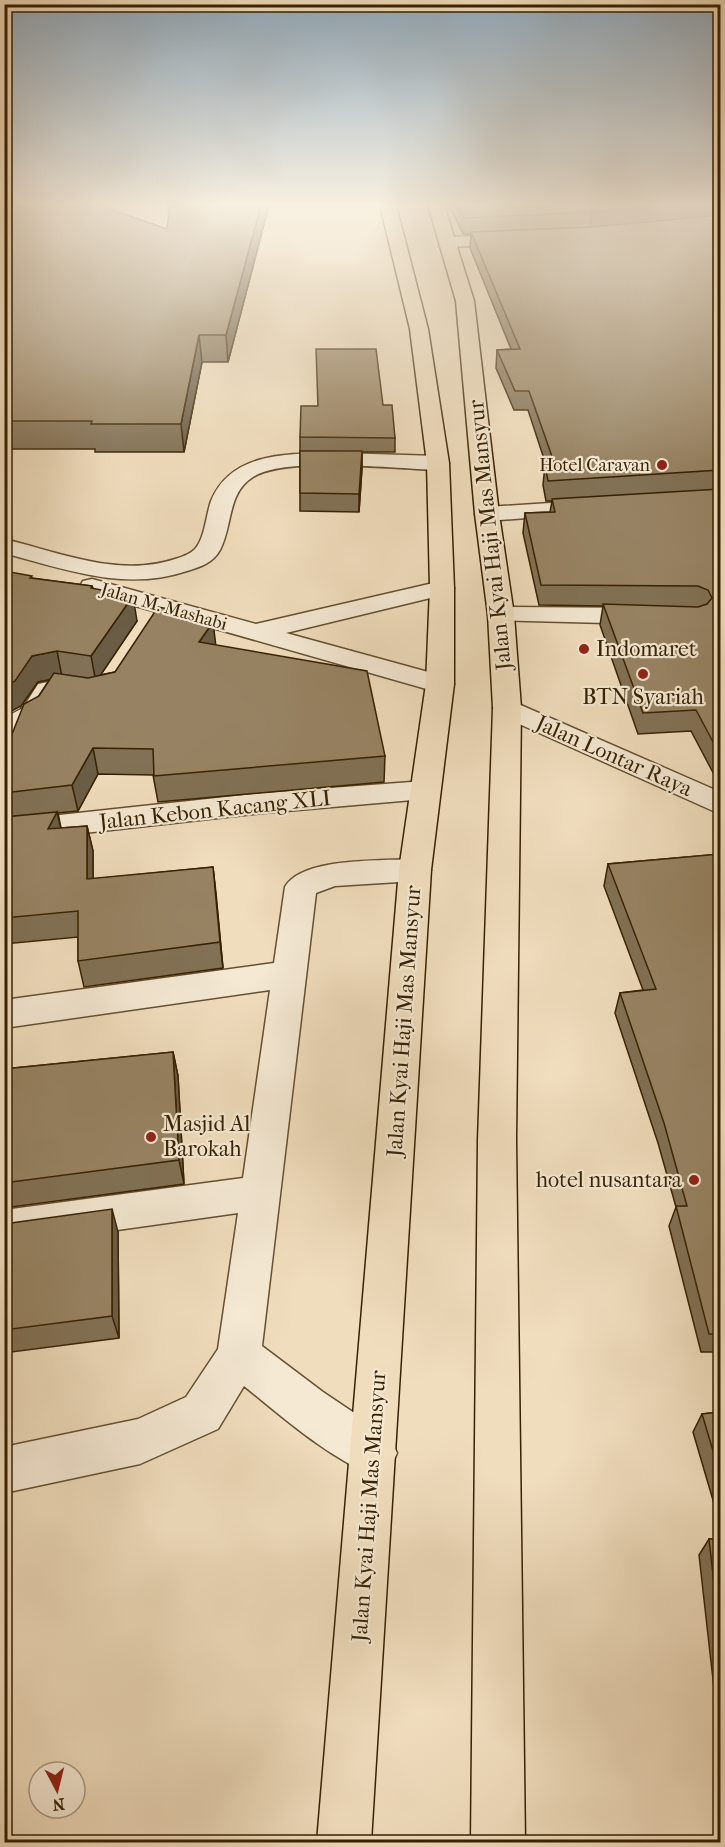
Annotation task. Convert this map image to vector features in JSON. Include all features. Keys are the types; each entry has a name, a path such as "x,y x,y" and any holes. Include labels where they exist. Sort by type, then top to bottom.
{"main road":[{"name":"Jalan Kyai Haji Mas Mansyur","path":"344,1842 416,870 440,684 442,588 438,463 419,329 410,291"},
{"name":"Jalan Kyai Haji Mas Mansyur","path":"462,291 465,301 487,514 501,615 507,708 497,1140 498,1842"}],"street":[{"path":"4,546 103,570 136,573 162,571 196,559 208,549 222,499 232,483 246,472 285,461 438,463"},
{"path":"487,514 615,506"},
{"name":"Jalan M. Mashabi","path":"4,562 156,616 255,632 440,684"},
{"name":"Jalan M. Mashabi","path":"255,632 442,588"},
{"path":"501,615 670,617"},
{"path":"4,757 15,723 33,714 48,690 58,687 78,690"},
{"name":"Jalan Lontar Raya","path":"507,708 720,804"},
{"name":"Jalan Kebon Kacang XLI","path":"4,832 263,803 425,791"},
{"path":"4,1470 140,1441 202,1413 239,1355 301,887 331,875 416,870"},
{"path":"4,1014 288,974"},
{"path":"4,1228 260,1193"},
{"path":"239,1355 307,1408 374,1453"}],"building":[{"path":"4,291 238,291 226,335 199,335 181,424 4,421"},
{"path":"496,291 720,291 720,470 548,481 545,465 555,465 529,391 515,391 497,350 520,349"},
{"path":"316,349 376,349 383,405 392,405 395,438 300,437 301,406 318,406"},
{"path":"300,451 362,451 359,494 300,493"},
{"path":"720,489 720,755 696,710 643,713 603,604 698,607 707,604 712,598 708,590 698,586 541,585 525,513 555,512 552,499"},
{"path":"4,571 32,576 30,578 92,586 91,588 133,596 91,656 57,651 32,656 15,681 4,686"},
{"path":"158,607 174,610 171,614 213,622 199,642 367,671 385,756 154,776 153,749 93,748 72,785 4,793 4,740 10,739 24,704 39,696 54,673 88,678 115,672"},
{"path":"57,812 48,829 87,826 87,879 213,867 220,942 78,961 78,911 4,918 4,817"},
{"path":"720,854 720,1334 709,1334 676,1206 687,1206 664,1123 620,993 656,989 608,864"},
{"path":"173,1052 179,1160 4,1183 4,1069"},
{"path":"112,1209 112,1316 4,1330 4,1224"},
{"path":"720,1412 720,1474 702,1414"},
{"path":"709,1539 720,1539 720,1637"}],"place":[{"name":"Hotel Caravan","path":"662,465"},
{"name":"Indomaret","path":"584,649"},
{"name":"BTN Syariah","path":"643,674"},
{"name":"Masjid Al Barokah","path":"151,1137"},
{"name":"hotel nusantara","path":"694,1180"}]}
